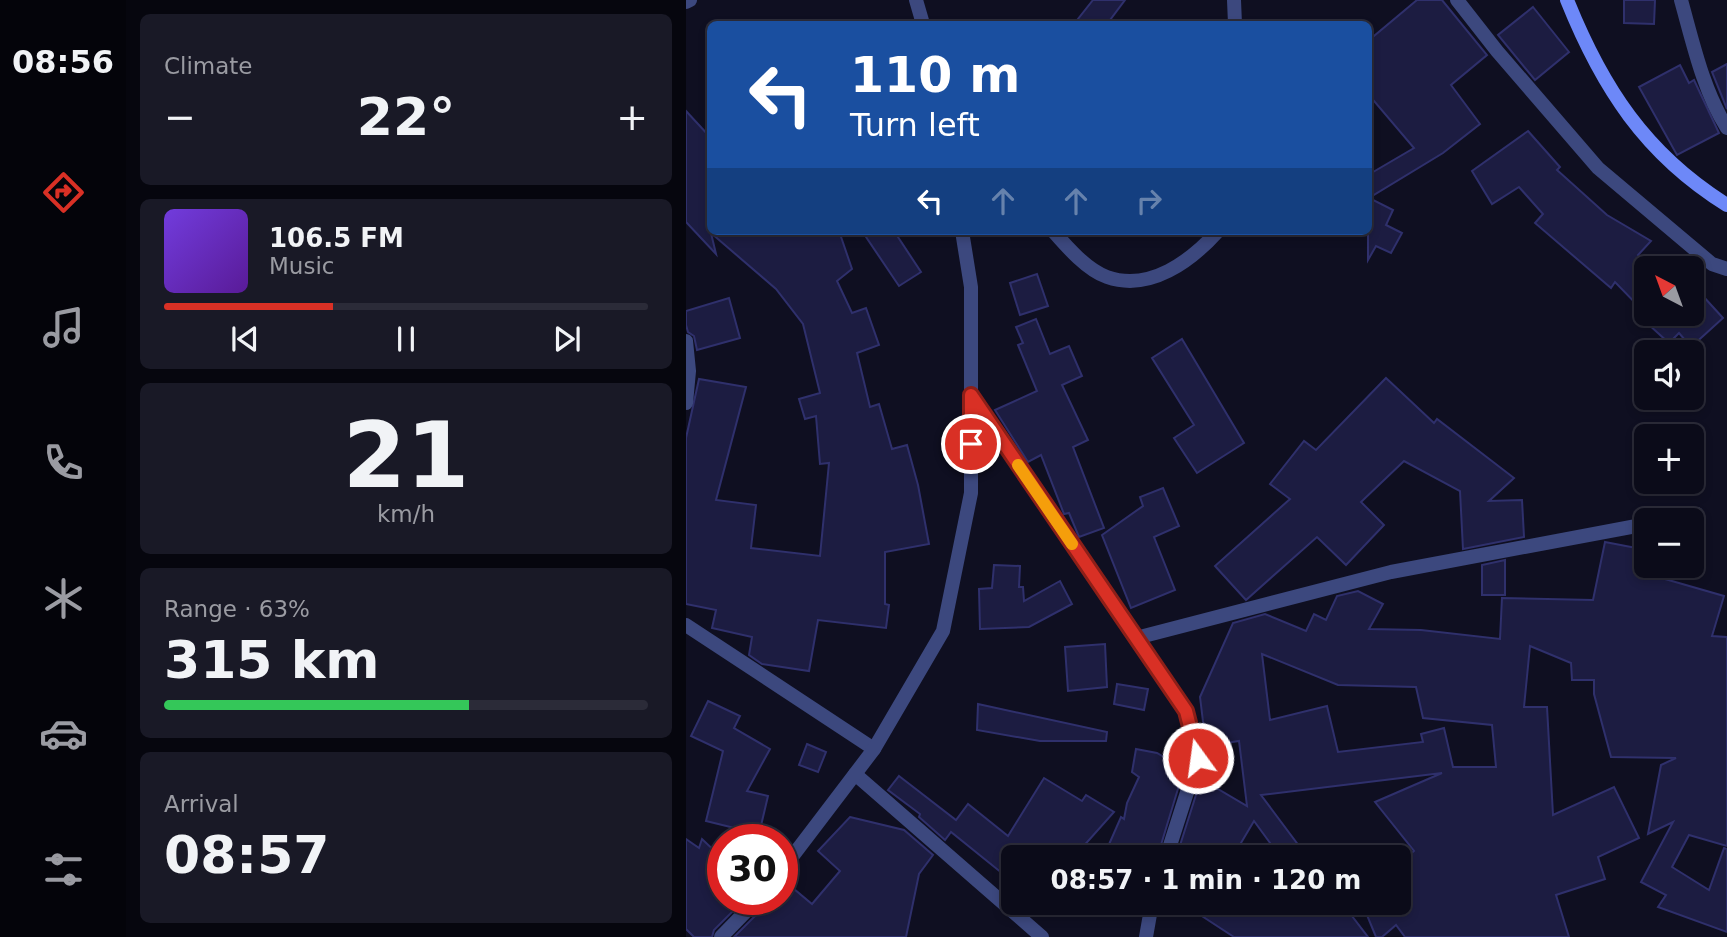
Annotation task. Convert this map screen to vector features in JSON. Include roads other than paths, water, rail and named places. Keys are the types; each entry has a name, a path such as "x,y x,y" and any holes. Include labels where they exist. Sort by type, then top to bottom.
{"main road":[{"path":"1567,0 1590,57 1643,136 1727,205"}],"street":[{"path":"916,0 922,21"},
{"path":"1234,0 1235,21"},
{"path":"1457,0 1497,51 1598,167 1712,264 1727,269"},
{"path":"1681,0 1696,56 1716,111 1727,128"},
{"path":"798,849 874,749 943,631 971,493 971,287 963,235"},
{"path":"1057,235 1071,251 1106,277 1130,280 1162,275 1203,247 1214,235"},
{"path":"686,341 689,371 686,402"},
{"path":"971,395 1186,711 1198,758 1170,845"},
{"path":"1136,638 1391,572 1634,526"},
{"path":"686,625 704,640 874,749"},
{"path":"686,645 704,640"},
{"path":"855,774 1042,937"},
{"path":"721,937 742,915"},
{"path":"1146,937 1150,915"}]}
